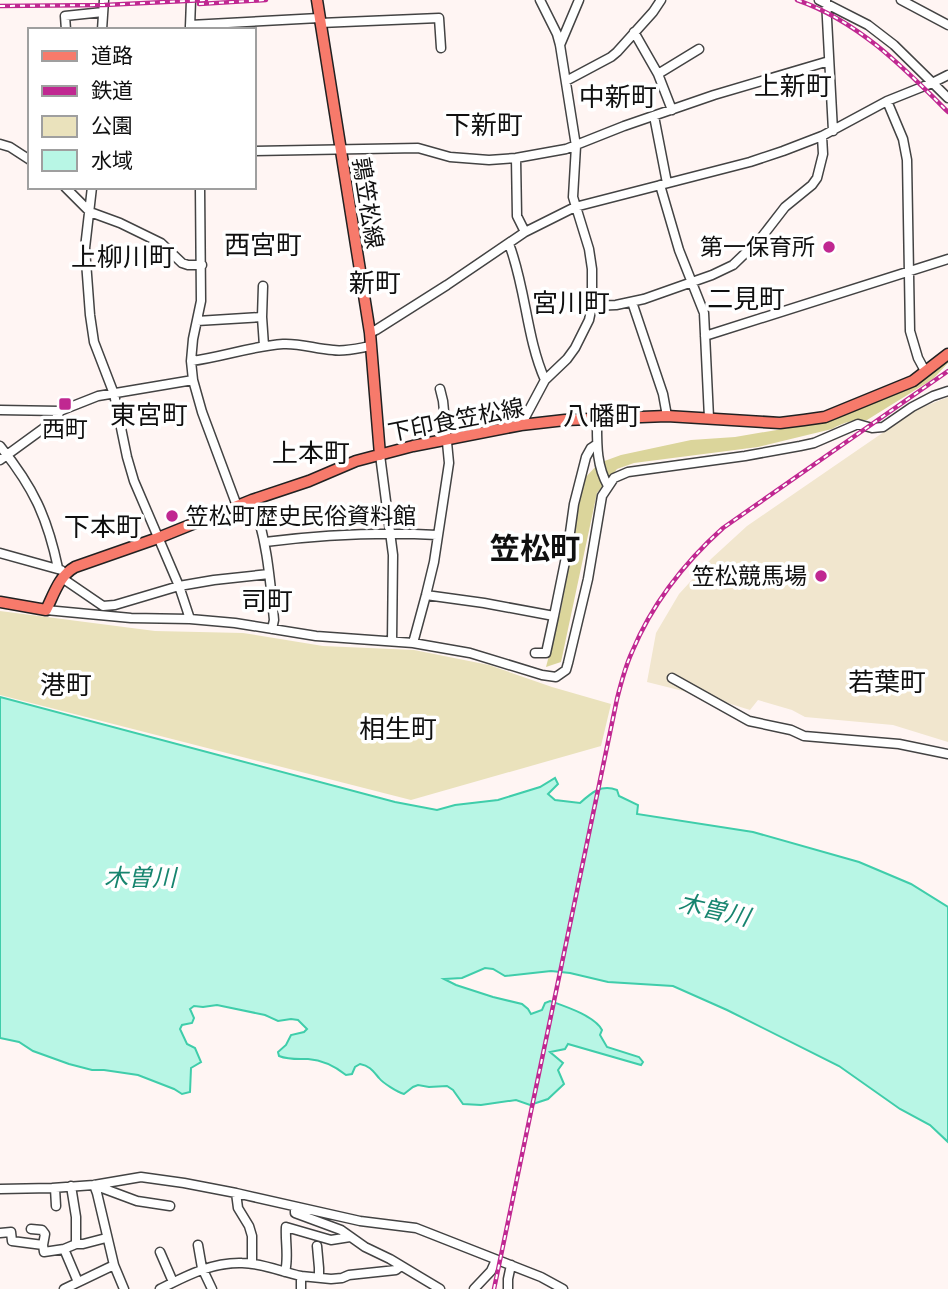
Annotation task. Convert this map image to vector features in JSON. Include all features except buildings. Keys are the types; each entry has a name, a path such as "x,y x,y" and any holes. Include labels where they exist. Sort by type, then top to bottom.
{"main road":[{"name":"鶉笠松線","path":"317,0 370,333 380,454"},
{"name":"下印食笠松線","path":"62,573 380,454 521,425 565,420 667,416 780,423 825,416 913,381 948,355"},
{"path":"0,602 46,610 62,573"}],"street":[{"path":"102,28 104,0"},
{"path":"191,0 190,27 320,20 439,18 441,48"},
{"path":"521,425 545,380 575,348 589,320 592,306 589,249 573,197 576,146 566,81 557,34 540,0"},
{"path":"560,46 579,0"},
{"path":"566,81 611,57 661,0"},
{"path":"901,0 948,25"},
{"path":"824,1 833,131"},
{"path":"824,1 868,25 894,45 948,98"},
{"path":"66,28 65,16 103,12"},
{"path":"634,32 658,74 672,110"},
{"path":"658,74 699,49"},
{"path":"256,151 418,148 450,157 489,160 516,158 576,146 714,95 829,61"},
{"path":"370,333 525,232 575,207 750,162 822,136 887,101 948,75"},
{"path":"887,101 903,138 907,160 911,331 918,358 925,371"},
{"path":"654,116 664,184 679,250 704,313 709,418"},
{"path":"592,306 632,302 712,275 733,265 761,238 785,207 817,178 823,154 822,136"},
{"path":"0,144 28,159"},
{"path":"516,158 517,216 525,232"},
{"path":"67,189 90,212 161,243 182,263 202,265"},
{"path":"92,189 85,248 94,342 114,394 134,481 179,586 190,619"},
{"path":"201,189 201,301 193,339 193,380 237,506"},
{"path":"509,244 533,344 545,380"},
{"path":"705,335 948,259"},
{"path":"263,286 264,346"},
{"path":"632,302 663,394 667,416"},
{"path":"197,321 262,317"},
{"path":"191,361 286,344 335,351 371,346"},
{"path":"0,410 61,411 98,396 193,380"},
{"path":"413,643 434,562 449,463 440,389"},
{"path":"46,610 131,618 190,619 316,636 413,643 471,653 556,677 566,670 588,579 600,506 614,478 628,472 745,456 814,443 858,424 872,428 883,427 912,407 948,391"},
{"path":"4,458 55,420 61,411"},
{"path":"597,419 599,466 608,486"},
{"path":"535,653 546,653 574,504 586,457 597,444"},
{"path":"0,446 4,458 32,489 43,513 62,573"},
{"path":"380,454 393,555 392,641"},
{"path":"253,500 265,542 274,620 272,629"},
{"path":"265,542 405,533 437,535"},
{"path":"0,553 62,573 103,606 179,586 269,575"},
{"path":"426,596 554,616"},
{"path":"672,678 749,721 791,730 804,736 899,744 948,754"},
{"path":"0,1189 94,1185 141,1177 236,1193 360,1221 415,1228 561,1288"},
{"path":"94,1185 137,1200 170,1206"},
{"path":"94,1185 106,1238 124,1289"},
{"path":"71,1186 76,1217 76,1244"},
{"path":"55,1188 55,1206"},
{"path":"236,1193 238,1208 252,1236 252,1264"},
{"path":"295,1207 295,1213 341,1230 439,1289"},
{"path":"285,1272 288,1262 286,1227 331,1240 349,1237"},
{"path":"31,1229 42,1230 45,1234 44,1252 106,1238"},
{"path":"0,1233 11,1233 12,1241 43,1245"},
{"path":"198,1245 202,1268 212,1289"},
{"path":"317,1246 320,1268 318,1277"},
{"path":"64,1249 78,1282"},
{"path":"160,1252 173,1282"},
{"path":"474,1289 491,1271 496,1260"},
{"path":"160,1289 202,1268 240,1262 301,1276 331,1279 396,1270 401,1266"},
{"path":"64,1289 114,1265"},
{"path":"508,1289 510,1265"},
{"path":"301,1276 301,1289"}],"green space":[{"path":"0,611 155,631 243,633 323,646 414,650 489,665 611,704 601,746 411,800 0,695"}],"shaded area":[{"path":"948,361 933,379 867,420 857,420 832,429 758,447 634,463 617,469 597,493 561,662 546,667 561,609 583,480 599,463 621,455 691,440 735,437 824,422 914,384"},
{"name":"笠松競馬場","path":"948,397 948,742 893,725 805,717 792,710 758,700 750,710 647,682 656,633 679,594 711,559 747,526 878,436 918,409"}],"water":[{"name":"木曽川","path":"0,697 395,802 437,810 498,800 540,787 555,778 558,784 548,794 555,800 580,803 597,791 611,788 617,790 619,796 638,805 637,814 753,832 859,862 911,884 948,907 948,1142 930,1125 900,1109 839,1066 727,1010 673,986 608,982 570,973 551,971 505,976 485,968 462,978 444,979 493,997 522,1004 531,1014 542,1010 545,1003 550,1001 571,1009 598,1025 607,1047 639,1057 643,1062 641,1065 568,1044 565,1049 550,1052 563,1063 558,1070 564,1084 548,1099 530,1105 516,1100 481,1105 463,1104 447,1086 418,1085 404,1094 387,1085 371,1069 360,1064 352,1074 346,1075 318,1061 279,1056 278,1052 286,1045 291,1035 307,1029 298,1020 278,1021 265,1015 217,1005 194,1006 190,1009 194,1018 192,1023 182,1025 180,1029 187,1044 195,1048 201,1062 191,1068 190,1092 182,1094 138,1075 92,1070 69,1064 33,1051 19,1042 0,1038"}],"railway":[{"path":"0,6 206,0"},
{"path":"199,4 266,0"},
{"path":"797,0 819,9 860,33 897,62 948,112"},
{"path":"494,1289 617,699 627,663 640,634 670,585 695,555 723,528 948,371"}],"place":[{"name":"第一保育所","path":"829,247"},
{"name":"西町","path":"65,404"},
{"name":"笠松町歴史民俗資料館","path":"172,516"},
{"name":"笠松競馬場","path":"821,576"}],"district":[{"name":"上新町","path":"793,86"},
{"name":"中新町","path":"618,97"},
{"name":"下新町","path":"484,125"},
{"name":"西宮町","path":"263,245"},
{"name":"上柳川町","path":"123,257"},
{"name":"新町","path":"375,283"},
{"name":"二見町","path":"746,299"},
{"name":"宮川町","path":"571,303"},
{"name":"東宮町","path":"149,415"},
{"name":"八幡町","path":"602,416"},
{"name":"上本町","path":"311,453"},
{"name":"下本町","path":"103,527"},
{"name":"笠松町","path":"535,549"},
{"name":"司町","path":"267,601"},
{"name":"若葉町","path":"887,682"},
{"name":"港町","path":"66,685"},
{"name":"相生町","path":"398,729"}]}
